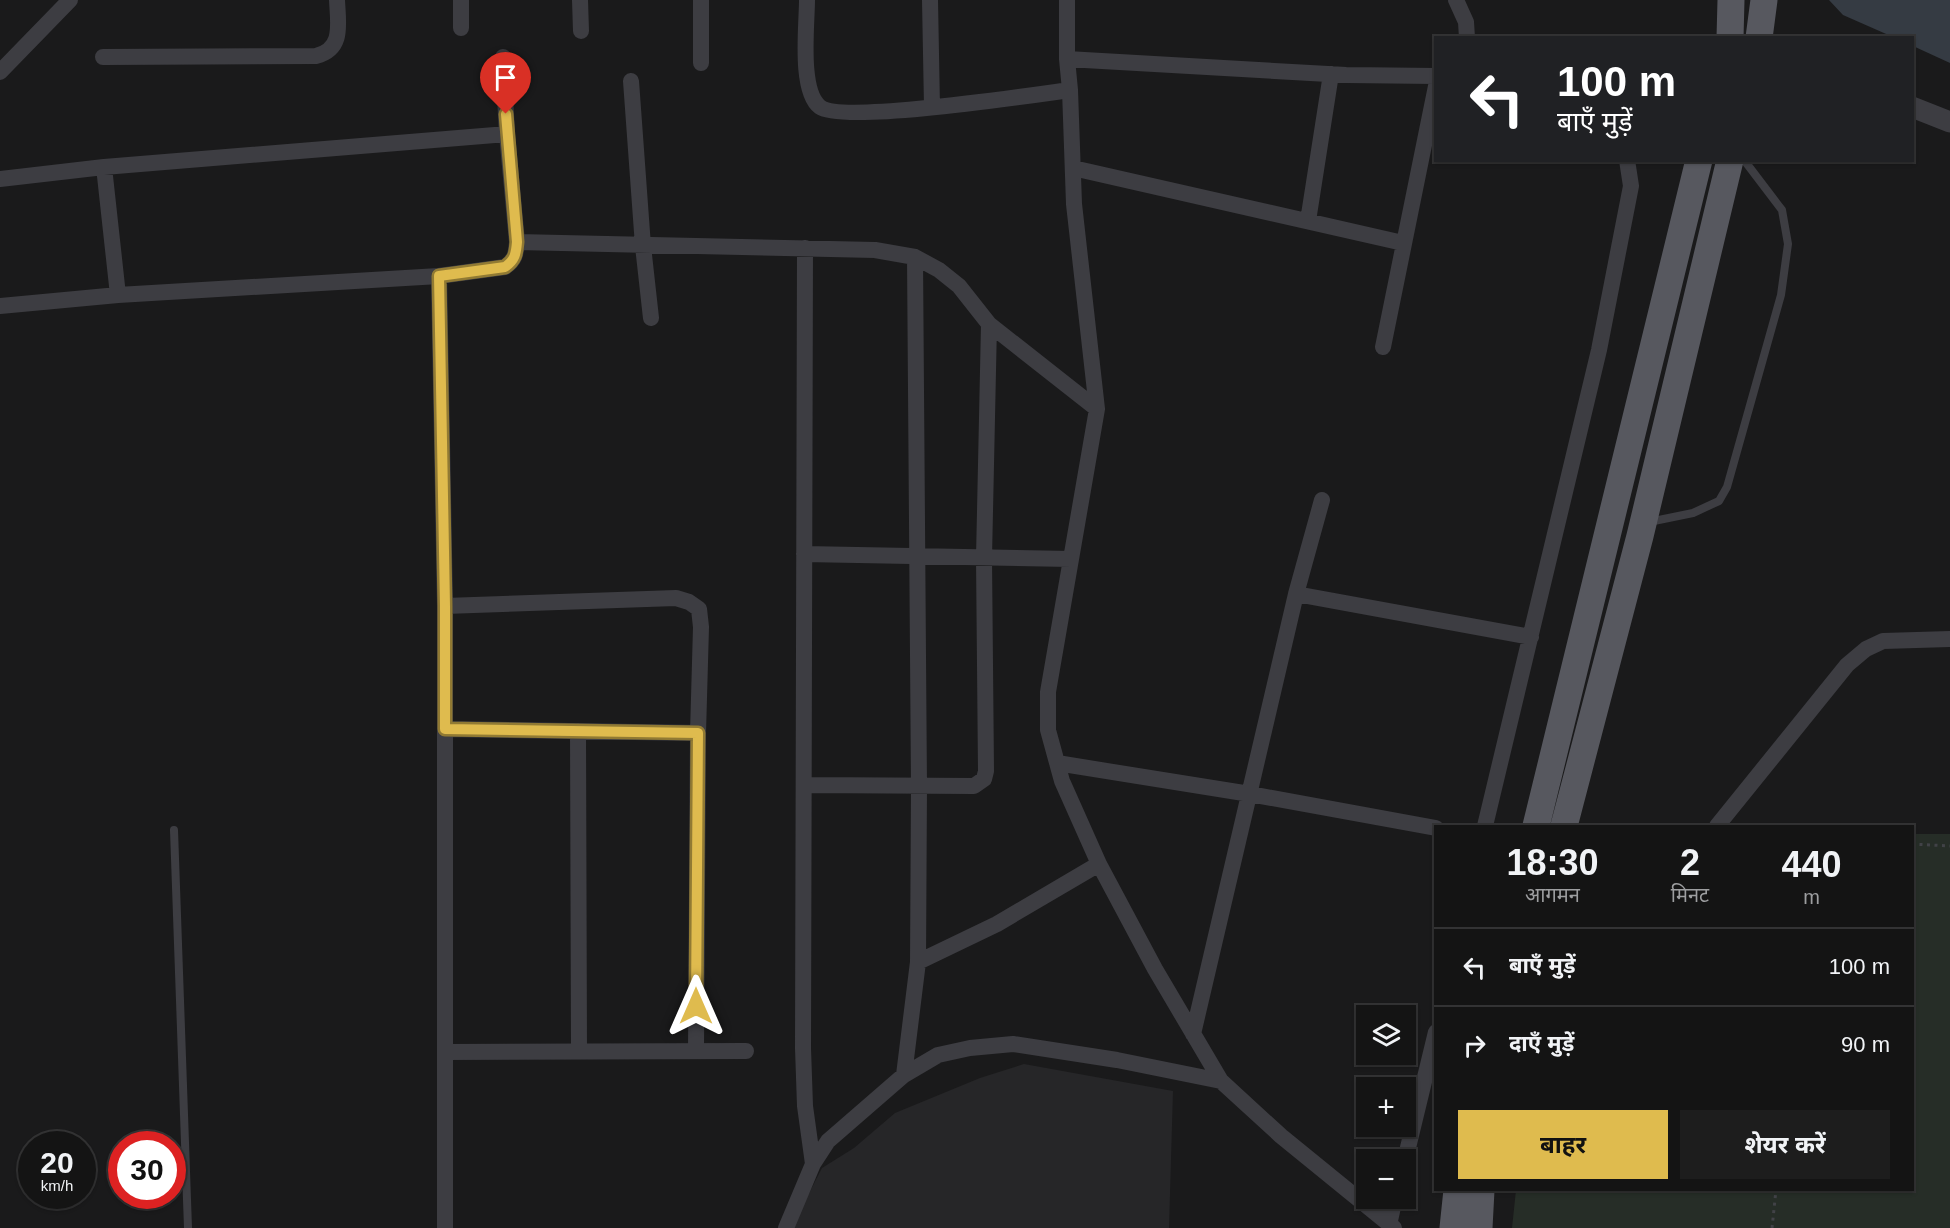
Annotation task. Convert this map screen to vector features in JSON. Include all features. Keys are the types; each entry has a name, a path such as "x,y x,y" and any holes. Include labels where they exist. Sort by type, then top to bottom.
{"main road":[{"path":"1731,0 1733,36"},
{"path":"1759,36 1764,0"},
{"path":"1536,825 1699,162"},
{"path":"1564,825 1643,523 1730,162"},
{"path":"1453,1228 1457,1191"},
{"path":"1479,1228 1481,1191"}],"street":[{"path":"0,72 70,0"},
{"path":"103,57 316,56 327,53 334,47 338,0"},
{"path":"461,0 461,28"},
{"path":"580,0 581,31"},
{"path":"700,0 701,63"},
{"path":"807,0 807,79 820,107 839,113 932,107 1070,90"},
{"path":"930,0 932,107"},
{"path":"1067,0 1067,59 1074,204 1097,409 1048,692 1048,730 1062,781 1099,864 1155,969 1221,1081 1281,1136 1392,1227"},
{"path":"1456,0 1466,22 1467,36"},
{"path":"0,306 118,295 439,276 505,267 516,254 517,242 507,134 503,57"},
{"path":"1067,59 1331,74 1434,76"},
{"path":"1308,221 1331,74"},
{"path":"631,81 643,246 651,318"},
{"path":"1383,347 1434,96"},
{"path":"1914,108 1950,122"},
{"path":"0,179 104,166 507,134"},
{"path":"1485,825 1599,350 1631,186 1627,162"},
{"path":"104,166 118,295"},
{"path":"1073,168 1403,243"},
{"path":"517,242 875,250 915,256 939,270 959,286 989,324 1097,409"},
{"path":"805,248 803,1048 805,1106 813,1164"},
{"path":"904,1075 918,962 920,787 915,256"},
{"path":"439,276 445,606 445,1228"},
{"path":"804,785 974,786 984,779 986,771 984,558 989,324"},
{"path":"1193,1034 1296,594 1322,500"},
{"path":"804,554 1071,559"},
{"path":"1296,594 1531,637"},
{"path":"445,606 676,598 689,602 699,609 701,627 696,1051"},
{"path":"1718,825 1846,665 1866,649 1884,641 1950,639"},
{"path":"445,729 698,733"},
{"path":"578,731 579,1051"},
{"path":"1057,763 1434,828"},
{"path":"918,962 997,924 1099,864"},
{"path":"1408,1149 1434,1040"},
{"path":"786,1228 813,1164 828,1142 904,1075 938,1055 970,1048 1013,1044 1117,1060 1221,1081"},
{"path":"444,1052 746,1051"},
{"path":"1392,1227 1394,1209"}],"lane":[{"path":"1643,523 1694,513 1719,501 1727,487 1781,295 1788,244 1782,210 1746,162"},
{"path":"174,830 188,1228"}],"path":[{"path":"1914,844 1950,846"},
{"path":"1772,1228 1776,1191"}],"shaded area":[{"path":"1829,0 1950,0 1950,63 1914,46 1914,36 1891,36 1843,15"},
{"path":"1914,834 1950,834 1950,1228 1512,1228 1516,1191 1914,1191"},
{"path":"1024,1064 1173,1091 1169,1228 791,1228 822,1168 854,1148 895,1113 980,1078"}],"route":[{"path":"506,114 517,242 516,254 505,267 439,276 445,729 698,733 696,1006"}]}
